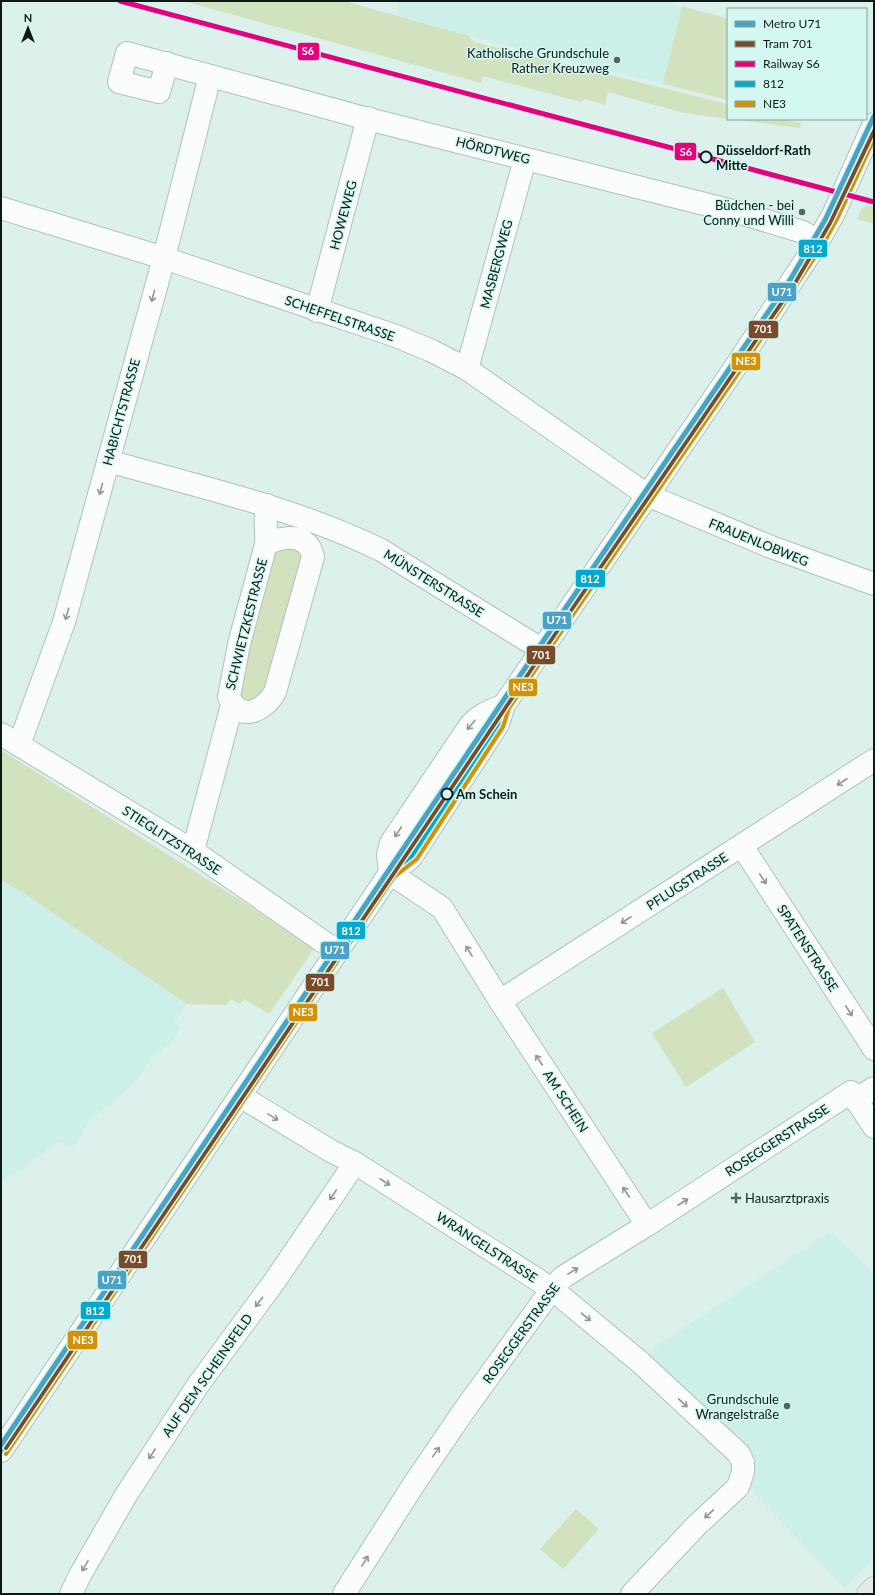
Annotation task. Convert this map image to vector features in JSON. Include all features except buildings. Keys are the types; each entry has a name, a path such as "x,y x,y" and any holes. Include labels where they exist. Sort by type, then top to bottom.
{"main road":[{"path":"868,1594 874,1588"}],"street":[{"name":"HÖRDTWEG","path":"167,63 368,118 744,214 803,232 817,243"},
{"name":"HABICHTSTRASSE","path":"19,745 64,622 164,258 210,76"},
{"name":"HOWEWEG","path":"318,311 368,118"},
{"path":"1,1452 390,874 388,855 391,842 469,727 485,713 504,705 646,495 740,360 817,243 835,210 874,124"},
{"name":"MASBERGWEG","path":"467,369 525,159"},
{"name":"SCHEFFELSTRASSE","path":"1,208 164,258 396,336 432,351 467,369 646,495"},
{"path":"108,461 267,505 323,525"},
{"name":"FRAUENLOBWEG","path":"646,495 771,547 874,584"},
{"name":"SCHWIETZKESTRASSE","path":"193,851 232,705 229,697 239,644 266,544 267,527 264,516 267,505"},
{"name":"SCHWIETZKESTRASSE","path":"232,705 244,712 253,711 260,708 271,699 279,680 323,525"},
{"name":"MÜNSTERSTRASSE","path":"323,525 382,550 542,649"},
{"name":"SCHWIETZKESTRASSE","path":"266,544 278,539 296,538 303,540 309,546 313,557"},
{"name":"STIEGLITZSTRASSE","path":"1,734 193,851 338,952"},
{"name":"PFLUGSTRASSE","path":"500,1001 874,760"},
{"name":"SPATENSTRASSE","path":"742,846 874,1049"},
{"name":"AM SCHEIN","path":"390,874 442,908 500,1001 647,1225"},
{"path":"874,1088 853,1096 874,1127"},
{"name":"WRANGELSTRASSE","path":"240,1096 331,1151 355,1163 552,1289 641,1363 738,1454 743,1463 743,1472 738,1487 696,1526 632,1594"},
{"name":"ROSEGGERSTRASSE","path":"344,1594 414,1484 552,1289 563,1277 853,1096"},
{"name":"AUF DEM SCHEINSFELD","path":"71,1594 126,1494 189,1398 274,1282 355,1163"}],"shaded area":[{"name":"Katholische Grundschule Rather Kreuzweg","path":"400,1 663,1 682,6 663,84 469,36 397,15"},
{"path":"1,880 25,894 187,1004 174,1023 181,1028 171,1042 154,1055 134,1083 89,1121 76,1143 71,1147 58,1142 1,1183"},
{"name":"Grundschule Wrangelstraße","path":"830,1232 874,1273 874,1558 845,1588 747,1486 753,1457 648,1355 655,1347"}],"green space":[{"path":"183,1 344,1 469,36 474,42 727,104 727,119 684,113 608,92 605,105 585,99 581,102 483,76 481,83"},
{"path":"682,6 727,19 727,100 663,84"},
{"path":"739,120 786,120 801,123 800,128"},
{"path":"867,205 874,207 874,224 857,219 862,208"},
{"path":"279,545 304,552 267,694 243,705 235,694 273,550"},
{"path":"1,750 315,947 269,1014 244,999 240,1004 231,999 226,1005 187,1004 25,894 1,880"},
{"path":"723,988 755,1042 686,1087 652,1033"},
{"path":"576,1509 599,1529 563,1569 540,1549"}],"metro line":[{"name":"U71","path":"1,1445 569,603 790,280 825,220 874,116"}],"tram line":[{"name":"701","path":"6,1448 574,606 795,283 830,223 874,131"}],"rail line":[{"name":"S6","path":"120,1 874,202"}],"transit line":[{"name":"812","path":"1,1451 390,873 412,856 498,724 504,705 736,366 817,243 833,215 874,124"},
{"name":"NE3","path":"6,1454 394,877 417,859 503,727 509,708 741,369 822,246 838,217 874,139"}],"place":[{"name":"Katholische Grundschule Rather Kreuzweg","path":"617,60"},
{"name":"Düsseldorf-Rath Mitte","path":"706,157"},
{"name":"Büdchen - bei Conny und Willi","path":"802,212"},
{"name":"Am Schein","path":"447,794"},
{"name":"Hausarztpraxis","path":"736,1198"},
{"name":"Grundschule Wrangelstraße","path":"787,1406"}]}
